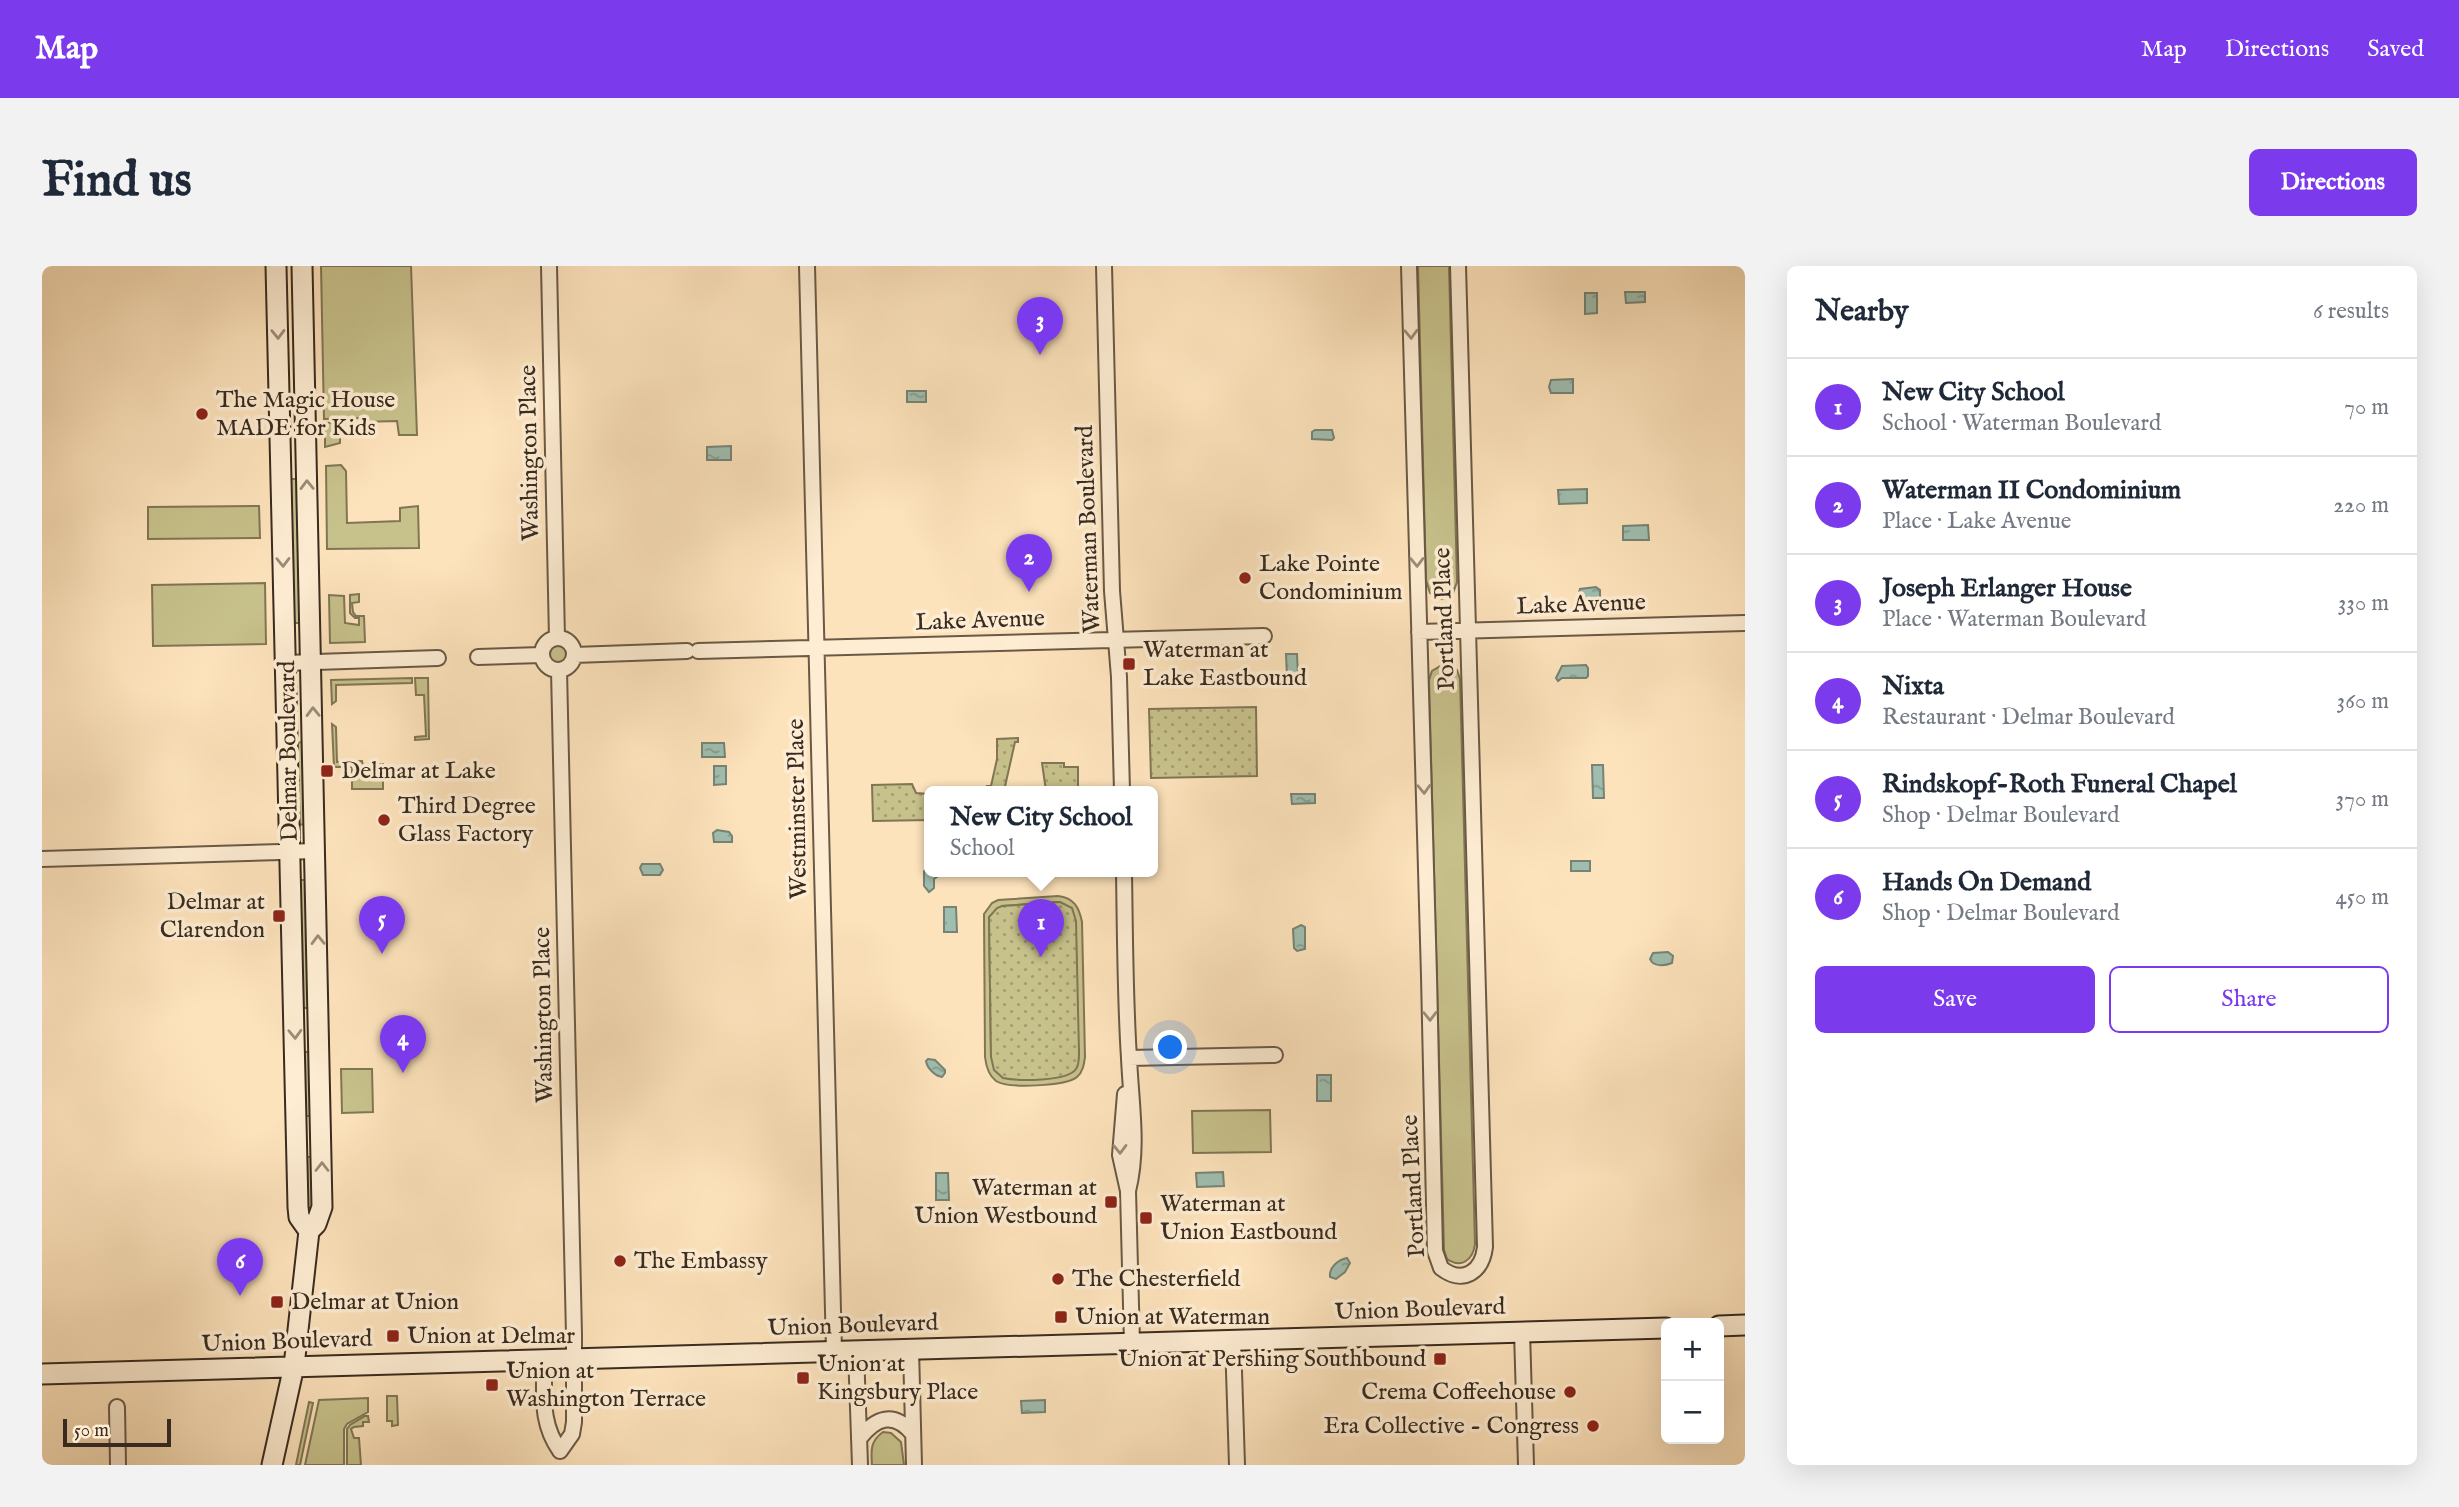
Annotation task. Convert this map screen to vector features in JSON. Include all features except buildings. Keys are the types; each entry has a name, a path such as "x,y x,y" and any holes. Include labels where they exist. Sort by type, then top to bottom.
{"main road":[{"name":"Delmar Boulevard","path":"276,266 298,1207 299,1217 309,1231"},
{"name":"Delmar Boulevard","path":"272,1465 294,1366 309,1231 316,1224 322,1207 302,266"},
{"path":"1724,1326 1745,1325"},
{"name":"Union Boulevard","path":"42,1374 1661,1328"}],"street":[{"name":"Washington Place","path":"548,266 557,638"},
{"name":"Westminster Place","path":"807,266 834,1351"},
{"name":"Waterman Boulevard","path":"1104,266 1112,591 1119,677 1122,786"},
{"name":"Portland Place","path":"1409,266 1435,1251 1441,1268 1447,1273 1461,1275 1473,1273 1478,1269 1485,1247 1458,266"},
{"name":"Lake Avenue","path":"1419,632 1745,623"},
{"name":"Lake Avenue","path":"574,654 1264,636"},
{"path":"557,638 571,645 574,654 571,664 559,670 549,668 542,655 544,646 557,638"},
{"path":"478,657 542,655"},
{"path":"285,663 438,658"},
{"name":"Washington Place","path":"559,670 574,1358 574,1422 572,1434 560,1458"},
{"path":"42,859 316,851"},
{"path":"1124,877 1129,1058 1135,1155 1128,1191 1132,1343"},
{"path":"1129,1058 1275,1055"},
{"path":"1522,1332 1526,1465"},
{"path":"1233,1340 1237,1465"},
{"path":"911,1349 914,1465"},
{"path":"856,1351 860,1465"},
{"path":"544,1359 545,1420 560,1458"},
{"path":"117,1407 118,1465"},
{"path":"859,1439 869,1426 879,1420 895,1420 913,1434"}],"shaded area":[{"path":"321,266 411,266 417,435 399,435 397,421 324,419"},
{"path":"1418,266 1449,266 1457,582 1453,593 1442,599 1430,593 1426,580"},
{"path":"340,422 340,443 325,447 325,423"},
{"path":"341,465 346,471 347,523 400,521 400,508 418,506 419,548 327,549 326,466"},
{"path":"289,479 297,479 301,623 293,623"},
{"path":"259,506 260,538 148,539 148,507"},
{"path":"265,583 266,644 153,646 152,585"},
{"path":"359,594 359,602 352,603 353,612 356,616 364,616 365,642 330,643 329,595 344,596 345,623 359,625 359,618 350,613 350,595"},
{"path":"554,646 562,646 567,655 565,662 554,664 549,659 549,651"},
{"path":"1444,664 1457,670 1460,679 1475,1244 1472,1254 1461,1263 1447,1259 1444,1250 1429,680 1432,671"},
{"path":"412,678 412,683 336,685 336,701 332,704 331,680"},
{"path":"415,678 428,678 429,739 415,740 415,737 426,736 424,695 416,695"},
{"path":"1256,707 1257,776 1151,778 1149,709"},
{"path":"332,724 336,727 337,762 383,764 383,789 352,789 352,767 334,767"},
{"path":"1018,738 1005,786 991,786 997,759 997,739"},
{"path":"303,742 305,824 298,825 296,743"},
{"path":"1042,763 1064,763 1064,767 1078,767 1078,786 1045,786"},
{"path":"912,784 916,793 924,794 924,820 873,821 872,785"},
{"path":"299,880 307,880 310,1008 302,1008"},
{"path":"1058,896 1072,901 1079,912 1082,922 1085,1057 1081,1073 1071,1080 1050,1084 1012,1085 996,1081 988,1070 985,1057 984,914 992,903 998,900","holes":["1060,902 1079,1053 1077,1067 991,1057 989,917 1002,906"]},
{"path":"1060,902 1072,908 1076,921 1078,1066 1071,1073 1053,1078 1003,1078 994,1070 991,1057 989,917 1002,906"},
{"path":"304,1052 311,1052 313,1116 305,1116"},
{"path":"341,1069 372,1069 373,1112 342,1113"},
{"path":"1270,1110 1271,1152 1193,1153 1192,1111"},
{"path":"306,1157 314,1157 314,1208 307,1208"},
{"path":"387,1396 397,1396 398,1425 392,1426 392,1421 387,1421"},
{"path":"368,1398 368,1412 347,1424 344,1429 344,1465 305,1465 319,1400"},
{"path":"309,1402 313,1403 300,1465 296,1465"},
{"path":"368,1416 369,1422 363,1422 363,1426 351,1429 354,1438 359,1438 361,1465 347,1465 347,1429"},
{"path":"883,1432 891,1433 901,1442 904,1465 872,1465 874,1443"}],"water":[{"path":"1625,292 1645,292 1645,302 1626,303"},
{"path":"1585,293 1597,293 1597,313 1585,314"},
{"path":"1573,379 1573,393 1551,393 1551,380"},
{"path":"907,391 926,391 926,402 907,402"},
{"path":"1332,430 1334,438 1312,439 1312,432"},
{"path":"731,446 731,460 707,460 707,447"},
{"path":"1587,489 1587,503 1559,504 1558,490"},
{"path":"1648,525 1649,540 1623,540 1623,526"},
{"path":"1596,587 1600,590 1597,599 1578,597 1580,589"},
{"path":"1286,654 1297,654 1298,676 1287,677"},
{"path":"1586,665 1586,678 1562,678 1558,681 1556,678 1562,666"},
{"path":"702,743 724,743 725,757 702,757"},
{"path":"1592,765 1603,765 1604,798 1593,798"},
{"path":"714,766 726,766 726,784 714,785"},
{"path":"1291,794 1315,794 1315,803 1292,804"},
{"path":"717,830 729,832 732,842 714,842 713,833"},
{"path":"1571,861 1590,861 1590,871 1571,871"},
{"path":"642,864 660,864 663,870 660,875 643,875 640,868"},
{"path":"924,877 937,877 934,879 934,888 929,892 924,886"},
{"path":"944,907 956,907 957,932 944,932"},
{"path":"1301,925 1305,927 1305,949 1297,951 1294,948 1293,929"},
{"path":"1668,952 1673,956 1672,963 1656,965 1650,959 1653,953"},
{"path":"935,1060 945,1070 942,1077 930,1069 926,1061"},
{"path":"1317,1075 1331,1075 1331,1101 1317,1101"},
{"path":"1223,1172 1224,1186 1197,1187 1196,1173"},
{"path":"936,1173 948,1173 949,1200 936,1200"},
{"path":"1347,1258 1350,1263 1345,1272 1336,1279 1330,1277 1335,1264"},
{"path":"1045,1400 1045,1412 1022,1413 1021,1401"}],"place":[{"name":"Joseph Erlanger House","path":"1040,355"},
{"name":"The Magic House MADE for Kids","path":"202,414"},
{"name":"Lake Pointe Condominium","path":"1245,578"},
{"name":"Waterman II Condominium","path":"1029,592"},
{"name":"Waterman at Lake Eastbound","path":"1129,664"},
{"name":"Delmar at Lake","path":"327,771"},
{"name":"Third Degree Glass Factory","path":"384,820"},
{"name":"Delmar at Clarendon","path":"279,916"},
{"name":"Rindskopf-Roth Funeral Chapel","path":"382,954"},
{"name":"New City School","path":"1041,957"},
{"name":"Nixta","path":"403,1073"},
{"name":"Waterman at Union Westbound","path":"1111,1202"},
{"name":"Waterman at Union Eastbound","path":"1146,1218"},
{"name":"The Embassy","path":"620,1261"},
{"name":"The Chesterfield","path":"1058,1279"},
{"name":"Hands On Demand","path":"240,1296"},
{"name":"Delmar at Union","path":"277,1302"},
{"name":"Union at Waterman","path":"1061,1317"},
{"name":"Union at Delmar","path":"393,1336"},
{"name":"Union at Pershing Southbound","path":"1440,1359"},
{"name":"Union at Kingsbury Place","path":"803,1378"},
{"name":"Union at Washington Terrace","path":"492,1385"},
{"name":"Crema Coffeehouse","path":"1570,1392"},
{"name":"Era Collective - Congress","path":"1593,1426"}]}
